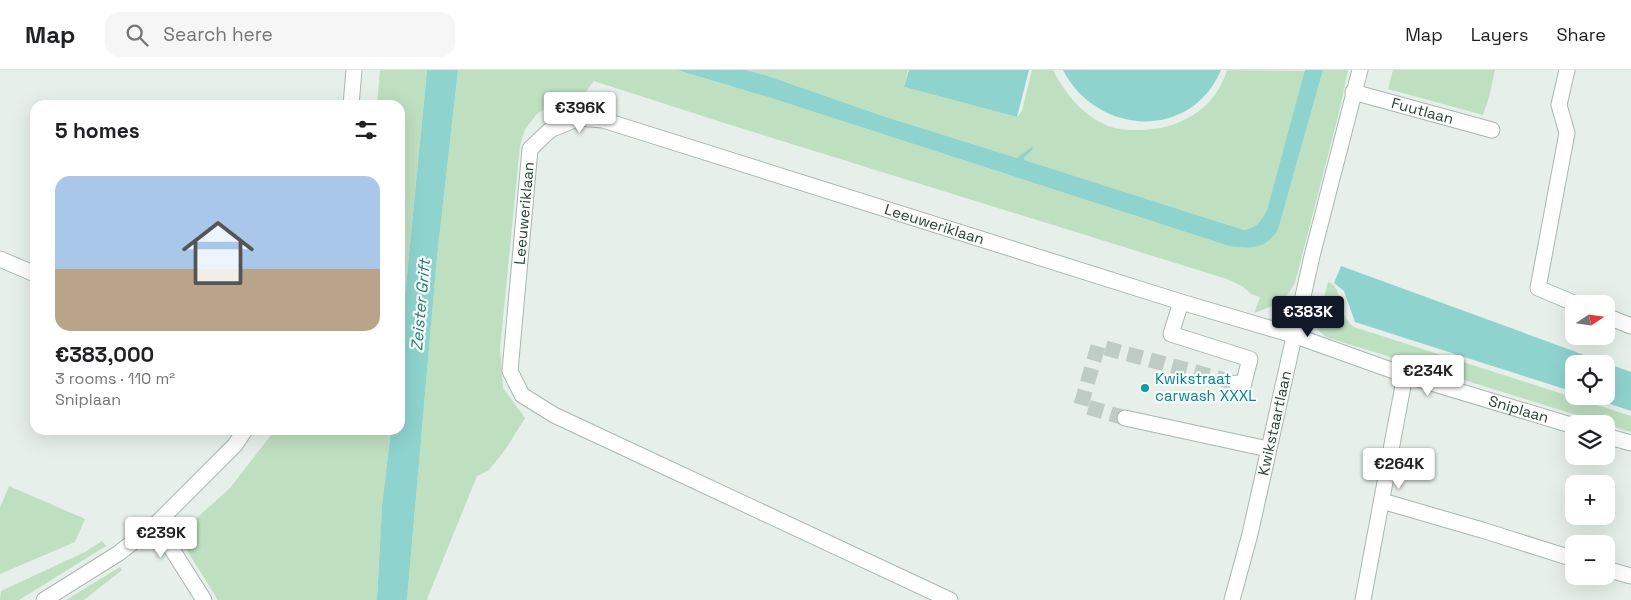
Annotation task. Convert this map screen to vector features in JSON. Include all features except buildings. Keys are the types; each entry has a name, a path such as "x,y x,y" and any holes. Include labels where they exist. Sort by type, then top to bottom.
{"street":[{"path":"351,100 354,70"},
{"name":"Kwikstaartlaan","path":"1232,600 1250,534 1293,336 1360,70"},
{"path":"1565,299 1538,288 1567,133 1559,105 1567,70"},
{"name":"Fuutlaan","path":"1353,92 1492,130"},
{"name":"Leeuweriklaan","path":"950,600 554,415 522,395 510,371 530,149 550,130 580,118 602,120 1293,336"},
{"path":"0,258 30,272"},
{"path":"1181,302 1171,334 1250,359 1243,386 1236,383"},
{"path":"1615,320 1631,326"},
{"name":"Sniplaan","path":"1293,336 1405,375 1565,423"},
{"path":"1363,600 1405,375"},
{"path":"1125,418 1268,449"},
{"path":"44,600 118,553 156,524 235,445 241,435"},
{"path":"1615,439 1631,444"},
{"path":"1382,501 1565,556"},
{"path":"156,524 204,600"},
{"path":"1615,572 1631,576"}],"green space":[{"path":"380,70 427,70 405,297 405,100 377,100"},
{"path":"458,70 677,70 771,98 1229,246 1278,230 1323,70 1348,70 1295,283 1283,302 1254,313 1260,297 1251,294 1242,286 1227,279 594,81 585,93 553,103 537,114 525,129 520,146 500,349 503,388 525,418 505,450 488,471 477,476 428,600 407,600 437,257"},
{"path":"746,70 908,70 904,87 1017,117 1022,111 1032,70 1053,70 1069,96 1079,107 1102,123 1123,130 1153,129 1181,122 1204,107 1214,96 1227,70 1306,71 1267,210 1258,223 1244,230 1023,160 1033,149 1017,158"},
{"path":"1393,70 1495,70 1483,115 1388,89"},
{"path":"1328,282 1337,290 1344,315 1354,327 1565,395 1565,405 1597,405 1631,416 1631,432 1615,427 1615,415 1576,415 1326,337 1316,328"},
{"path":"271,435 390,435 382,506 377,600 218,600 181,541 182,535 191,526 190,524 230,488"},
{"path":"9,486 85,519 75,542 0,574 0,508"},
{"path":"102,541 106,546 19,600 0,600 1,591 85,552"},
{"path":"120,567 122,570 84,600 66,600"}],"water":[{"name":"Zeister Grift","path":"427,70 458,70 437,257 407,600 377,600 382,506 390,435 405,435 405,297"},
{"path":"677,70 746,70 1017,158 1032,147 1033,149 1024,160 1244,230 1258,223 1267,210 1305,70 1323,70 1278,230 1267,242 1251,247 1229,246 771,98"},
{"path":"909,70 1029,70 1017,117 904,87"},
{"path":"1063,70 1221,70 1207,93 1188,109 1167,119 1144,121 1120,118 1098,108 1078,92"},
{"path":"1341,266 1584,355 1565,355 1565,389 1355,322 1344,291 1334,283"},
{"path":"1615,366 1631,372 1631,411 1613,405 1615,405"}],"tunnel":[{"path":"1125,418 1081,405 1098,346 1236,383"}],"place":[{"name":"Kwikstraat carwash XXXL","path":"1145,388"}]}
